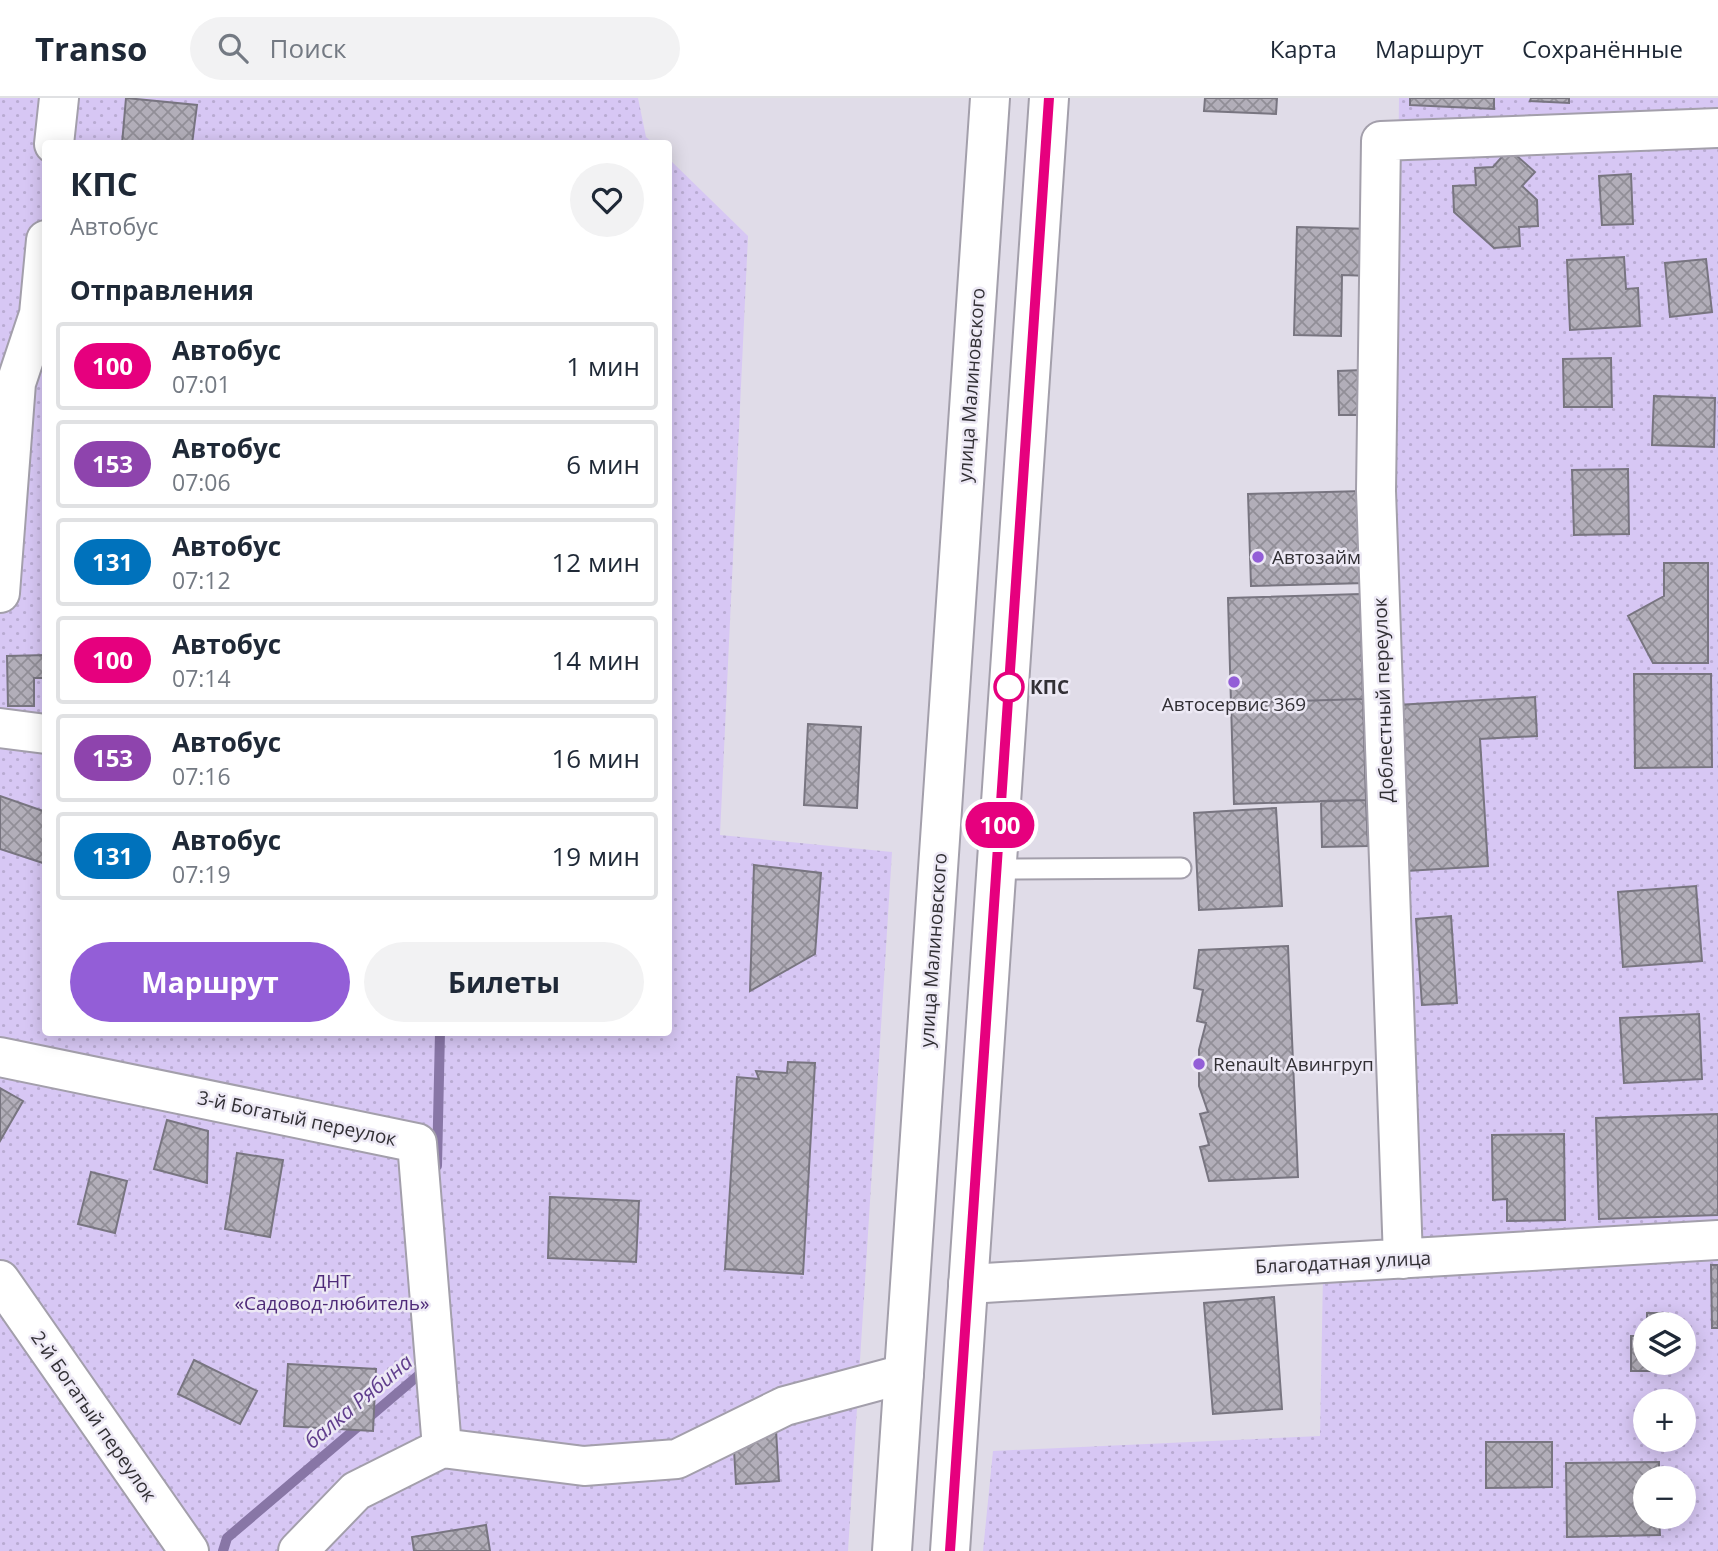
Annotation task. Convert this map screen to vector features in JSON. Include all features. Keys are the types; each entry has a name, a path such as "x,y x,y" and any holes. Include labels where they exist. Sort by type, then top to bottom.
{"main road":[{"path":"54,140 59,98"},
{"name":"улица Малиновского","path":"892,1551 990,98"},
{"path":"950,1551 1049,98"},
{"name":"Доблестный переулок","path":"1403,1259 1376,491 1381,141 1718,128"},
{"path":"0,593 20,384 39,314 42,282"},
{"path":"0,729 42,734"},
{"name":"3-й Богатый переулок","path":"0,1057 417,1143 442,1448"},
{"name":"Благодатная улица","path":"968,1284 1718,1240"},
{"name":"2-й Богатый переулок","path":"0,1280 189,1551"},
{"path":"298,1551 356,1491 442,1448 584,1466 677,1459 785,1406 904,1374"}],"lane":[{"path":"997,869 1181,868"}],"green space":[{"name":"ДНТ «Садовод-любитель»","path":"0,98 638,98 646,137 650,140 42,140 42,1036 672,1036 672,162 748,236 720,835 892,852 848,1551 0,1551"},
{"path":"1399,98 1718,98 1718,1551 983,1551 993,1451 1320,1436 1323,1274 1417,1270 1393,653"}],"building":[{"path":"126,98 197,105 193,140 122,140"},
{"path":"1205,98 1277,98 1276,114 1204,111"},
{"path":"1410,98 1494,98 1494,109 1410,105"},
{"path":"1531,98 1569,98 1569,103 1530,101"},
{"path":"1509,149 1535,172 1522,186 1537,200 1538,226 1519,227 1520,246 1494,248 1454,212 1453,186 1476,185 1475,168 1493,167"},
{"path":"1631,174 1633,224 1602,225 1599,176"},
{"path":"1297,227 1372,229 1370,276 1342,275 1341,336 1294,335"},
{"path":"1624,257 1626,289 1638,288 1640,326 1570,330 1567,260"},
{"path":"1706,259 1712,312 1670,317 1665,263"},
{"path":"1611,358 1612,407 1564,407 1563,359"},
{"path":"1362,370 1363,415 1339,415 1338,371"},
{"path":"1654,396 1715,398 1714,447 1652,445"},
{"path":"1628,469 1629,534 1574,535 1572,470"},
{"path":"1363,491 1366,583 1251,586 1248,494"},
{"path":"1664,563 1708,563 1708,663 1653,663 1628,616 1664,596"},
{"path":"1360,594 1363,699 1231,703 1228,598"},
{"path":"42,655 42,678 34,678 34,706 8,706 7,656"},
{"path":"1634,674 1711,674 1712,767 1635,768"},
{"path":"1535,697 1537,736 1480,739 1488,866 1407,871 1397,705"},
{"path":"1363,699 1366,800 1234,804 1231,703"},
{"path":"808,724 861,727 857,808 804,805"},
{"path":"0,796 42,811 42,863 0,849"},
{"path":"1366,800 1368,846 1322,847 1321,801"},
{"path":"1276,808 1282,906 1199,910 1194,813"},
{"path":"754,865 821,873 815,954 750,991"},
{"path":"1696,886 1702,961 1623,967 1618,892"},
{"path":"1451,916 1457,1003 1422,1005 1416,919"},
{"path":"1288,946 1298,1177 1209,1181 1200,1147 1209,1145 1200,1114 1208,1112 1199,1086 1199,1050 1206,1023 1197,1021 1203,990 1194,988 1199,950"},
{"path":"1699,1014 1702,1079 1624,1083 1620,1018"},
{"path":"788,1062 815,1063 803,1274 725,1269 737,1077 759,1079 756,1071 787,1073"},
{"path":"0,1088 23,1101 0,1141"},
{"path":"1718,1114 1718,1215 1599,1219 1596,1118"},
{"path":"167,1120 208,1131 207,1183 154,1169"},
{"path":"1564,1134 1565,1220 1507,1221 1507,1199 1493,1200 1492,1135"},
{"path":"237,1153 283,1160 270,1237 225,1229"},
{"path":"91,1172 127,1181 115,1233 78,1224"},
{"path":"550,1197 639,1201 636,1262 548,1258"},
{"path":"1711,1265 1718,1265 1718,1328 1712,1328"},
{"path":"1274,1297 1282,1409 1213,1414 1204,1303"},
{"path":"1631,1336 1633,1336 1633,1371"},
{"path":"194,1360 257,1391 240,1424 178,1394"},
{"path":"288,1364 376,1369 373,1431 284,1426"},
{"path":"776,1430 779,1481 736,1484 733,1433"},
{"path":"1486,1442 1552,1442 1552,1487 1486,1488"},
{"path":"1659,1462 1659,1466 1633,1466 1633,1529 1660,1529 1660,1535 1567,1537 1566,1463"},
{"path":"486,1525 490,1551 414,1551 412,1537"}],"waterway":[{"name":"балка Рябина","path":"437,1166 440,1036"},
{"name":"балка Рябина","path":"223,1551 227,1538 427,1368"}],"bus line":[{"name":"100","path":"950,1551 1049,98"}],"place":[{"name":"Автозайм","path":"1258,557"},
{"name":"Автосервис 369","path":"1234,682"},
{"name":"КПС","path":"1009,687"},
{"name":"Renault Авингруп","path":"1199,1064"}]}
